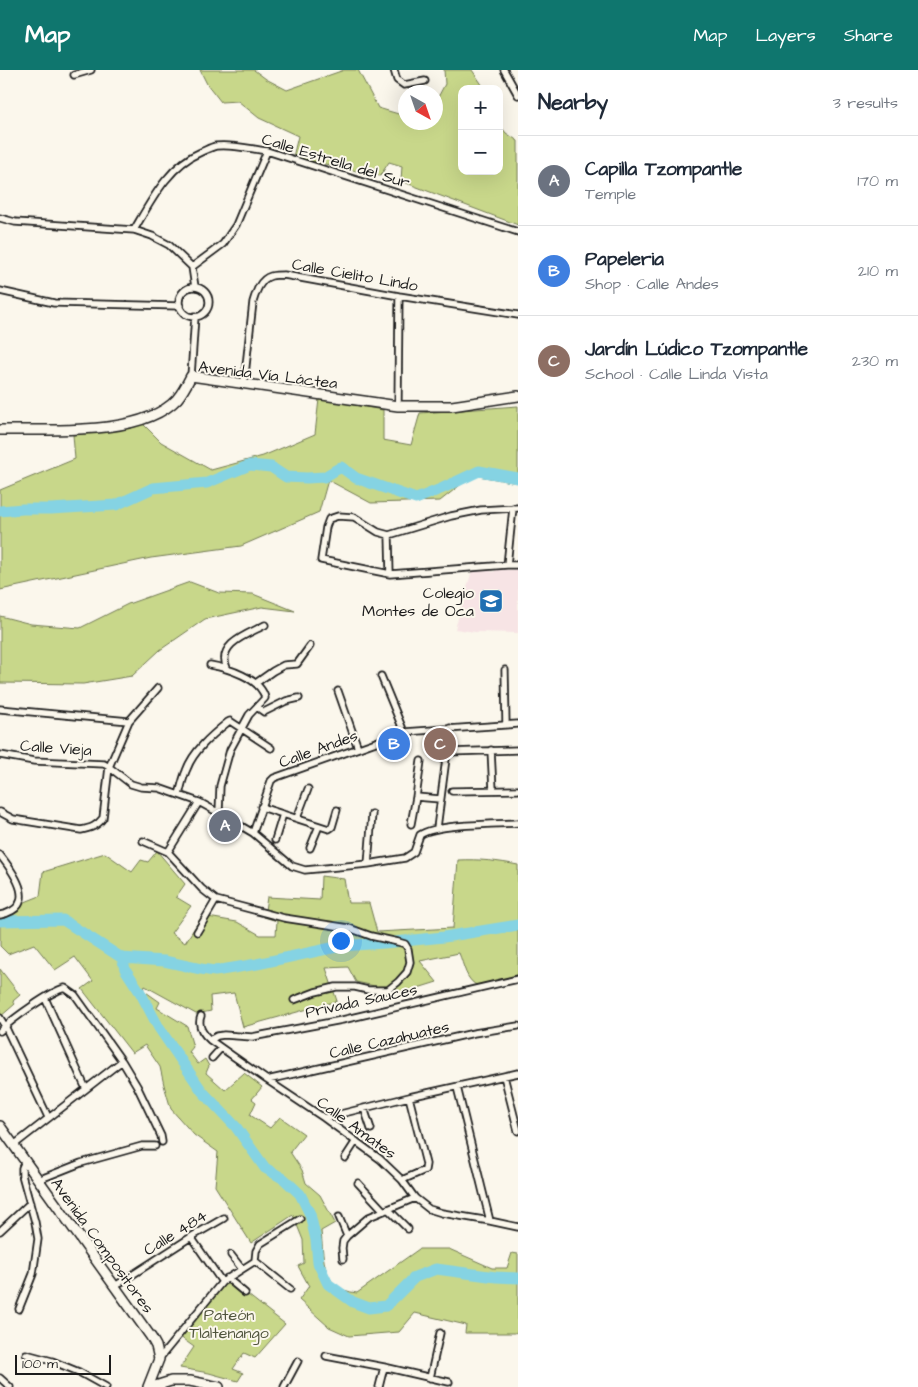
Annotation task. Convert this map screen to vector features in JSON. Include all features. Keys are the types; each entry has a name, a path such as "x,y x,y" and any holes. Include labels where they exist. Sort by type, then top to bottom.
{"street":[{"path":"74,75 91,70"},
{"path":"394,70 397,80 404,85 425,81"},
{"path":"504,70 518,96"},
{"name":"Calle Estrella del Sur","path":"134,230 154,196 178,166 196,154 214,146 236,146 266,151 518,232"},
{"path":"192,267 223,244 236,225 266,151"},
{"path":"0,218 15,222 134,230 152,236 169,246 192,267 195,287"},
{"name":"Calle Cielito Lindo","path":"244,384 253,302 257,289 264,280 271,276 284,275 518,315"},
{"path":"195,287 204,290 209,299 207,309 200,315 195,316 185,314 179,301 182,292 195,287"},
{"path":"0,291 54,303 180,306"},
{"path":"398,406 399,296"},
{"path":"191,376 195,316"},
{"name":"Avenida Vía Láctea","path":"0,430 94,429 147,418 166,408 176,399 191,376 398,406 452,406 518,396"},
{"path":"507,565 516,508 481,510 451,516 389,535 378,532 354,517 338,516 329,519 321,560 390,574 518,565"},
{"path":"389,535 390,574"},
{"path":"227,668 224,662 225,652 232,643 265,625"},
{"path":"256,683 273,670 284,665 297,664 310,646"},
{"path":"210,664 227,668 256,683 264,693 265,698 249,715 230,750 220,786 219,812"},
{"path":"506,670 506,724"},
{"path":"381,676 404,732"},
{"path":"0,812 13,819 81,830 90,829 98,825 103,818 109,767 129,721 158,688"},
{"path":"338,691 358,748"},
{"path":"257,707 264,712 286,701 299,698"},
{"path":"0,709 129,721"},
{"path":"179,795 191,759 209,738 229,721 271,748"},
{"name":"Calle Andes","path":"253,833 261,807 271,781 274,778 404,732 518,724"},
{"path":"437,828 450,728"},
{"path":"491,750 493,790"},
{"path":"447,752 518,750"},
{"name":"Calle Vieja","path":"0,755 34,761 97,763 109,767"},
{"path":"411,824 421,761"},
{"path":"109,767 131,784 158,788 198,802 219,812 253,833 292,866 310,870 368,864 409,856 414,852 420,834 437,828 518,823"},
{"path":"297,818 308,788"},
{"path":"452,791 518,790"},
{"path":"416,797 440,799"},
{"path":"168,852 198,802"},
{"path":"261,807 318,826 331,828 337,810"},
{"path":"274,840 283,814"},
{"path":"368,864 372,814"},
{"path":"310,848 318,826"},
{"path":"143,841 168,852 202,889 216,900 284,918 337,926 405,944 408,949 410,962 407,972 388,990 376,991 355,986 336,988 315,992 294,1000"},
{"path":"0,855 9,866 20,887 22,897 20,904 13,910 0,915"},
{"path":"197,932 216,900"},
{"name":"Privada Sauces","path":"210,1040 216,1036 224,1035 252,1037 342,1020 518,979"},
{"path":"2,1028 60,989 65,988 70,991 122,1061 137,1086 161,1136 162,1142"},
{"path":"45,998 86,1089"},
{"path":"201,1016 199,1021 200,1029 210,1040"},
{"path":"0,1018 2,1028 48,1117"},
{"name":"Calle Cazahuates","path":"267,1080 474,1033 518,1026"},
{"name":"Calle Amates","path":"210,1040 380,1158 402,1180 416,1198 429,1208 442,1213 518,1227"},
{"path":"212,1058 220,1048"},
{"path":"14,1145 122,1061"},
{"path":"324,1118 518,1073"},
{"path":"504,1076 518,1132"},
{"path":"457,1087 490,1221"},
{"path":"402,1180 425,1170 426,1164 409,1097"},
{"path":"364,1108 371,1129"},
{"name":"Avenida Compositores","path":"0,1126 151,1337 156,1346 159,1359"},
{"path":"345,1158 356,1141"},
{"path":"38,1180 98,1158 142,1146 155,1146"},
{"path":"19,1309 33,1274 38,1239 36,1222 22,1174 25,1161"},
{"path":"358,1183 408,1230"},
{"path":"343,1259 343,1242 347,1236 369,1217 416,1198"},
{"path":"0,1231 30,1203"},
{"path":"339,1217 347,1236"},
{"name":"Calle 484","path":"115,1286 224,1218"},
{"path":"255,1261 256,1251 260,1244 300,1219"},
{"path":"191,1237 225,1280 246,1293"},
{"path":"231,1255 242,1269"},
{"path":"150,1387 159,1359 225,1280 255,1261"},
{"path":"255,1261 290,1289"},
{"path":"430,1378 440,1332"},
{"path":"26,1354 52,1361 79,1372 106,1387"},
{"path":"326,1356 449,1382"},
{"path":"284,1387 298,1361"},
{"path":"379,1387 384,1367"},
{"path":"155,1370 159,1376 171,1380 190,1380 219,1387"},
{"path":"0,1378 10,1387"},
{"path":"150,1387 171,1380"}],"shaded area":[{"name":"Colegio Montes de Oca","path":"473,567 494,572 496,569 512,570 518,568 518,633 475,632 455,629"}],"green space":[{"path":"200,70 254,70 287,90 344,70 358,70 378,108 398,114 398,130 443,130 444,70 472,70 482,85 458,85 458,175 503,175 503,129 518,141 518,225 401,181 402,166 389,162 380,176 293,157 298,136 259,118 238,101 221,102 207,84"},
{"path":"319,399 383,410 383,440 411,445 420,413 518,406 518,481 512,482 473,475 440,501 371,503 328,480 319,512 241,546 151,558 0,590 0,490 75,459 73,435 143,424 161,442 211,470 263,456 315,434"},
{"path":"190,582 219,593 253,594 295,611 262,607 205,619 160,650 132,676 83,684 0,683 0,616 31,624 80,628 128,604"},
{"path":"157,851 185,884 176,897 191,906 171,933 185,943 202,916 237,922 260,935 276,935 277,921 264,917 267,897 320,900 321,876 344,879 348,903 369,903 377,932 453,928 458,860 503,862 518,865 518,977 479,986 468,977 459,953 420,961 437,982 389,997 384,988 356,982 348,967 326,968 337,1001 243,1027 234,993 210,996 211,1011 196,1014 145,986 143,990 160,1002 157,1008 187,1026 193,1047 189,1052 198,1064 205,1059 209,1066 206,1073 225,1090 244,1073 262,1087 252,1099 256,1102 250,1115 270,1128 280,1117 304,1134 290,1152 302,1170 306,1183 320,1195 335,1223 321,1231 324,1262 331,1279 337,1286 357,1293 419,1249 449,1249 492,1268 507,1268 512,1253 518,1254 518,1331 515,1333 465,1333 466,1325 415,1313 399,1332 349,1336 329,1327 299,1300 309,1286 298,1266 304,1263 303,1240 293,1215 251,1243 215,1186 218,1152 194,1135 171,1109 160,1067 145,1045 132,1053 82,989 93,981 75,957 55,970 34,944 8,954 0,946 0,912 40,896 43,872 105,853 132,872 141,860 148,862"},
{"path":"0,969 20,995 13,1001 15,1004 0,1017"},
{"name":"Pateón Tlaltenango","path":"224,1276 285,1324 255,1358 244,1353 233,1369 243,1373 238,1381 180,1368 194,1347 176,1334 222,1282"}],"waterway":[{"path":"0,511 116,505 153,488 207,483 250,465 271,467 286,477 307,478 324,477 341,467 356,478 416,499 479,471 518,478"},
{"path":"0,921 63,920 122,958"},
{"path":"518,925 444,937 341,946 215,971 164,961 122,958 125,969 140,992 159,1028 202,1091 236,1127 265,1168 284,1179 300,1194 310,1214 316,1240 318,1263 328,1284 353,1302 369,1308 386,1306 415,1277 436,1269 518,1278"}],"place":[{"name":"Colegio Montes de Oca","path":"491,601"},
{"name":"Papeleria","path":"394,744"},
{"name":"Jardín Lúdico Tzompantle","path":"440,744"},
{"name":"Capilla Tzompantle","path":"225,826"}]}
